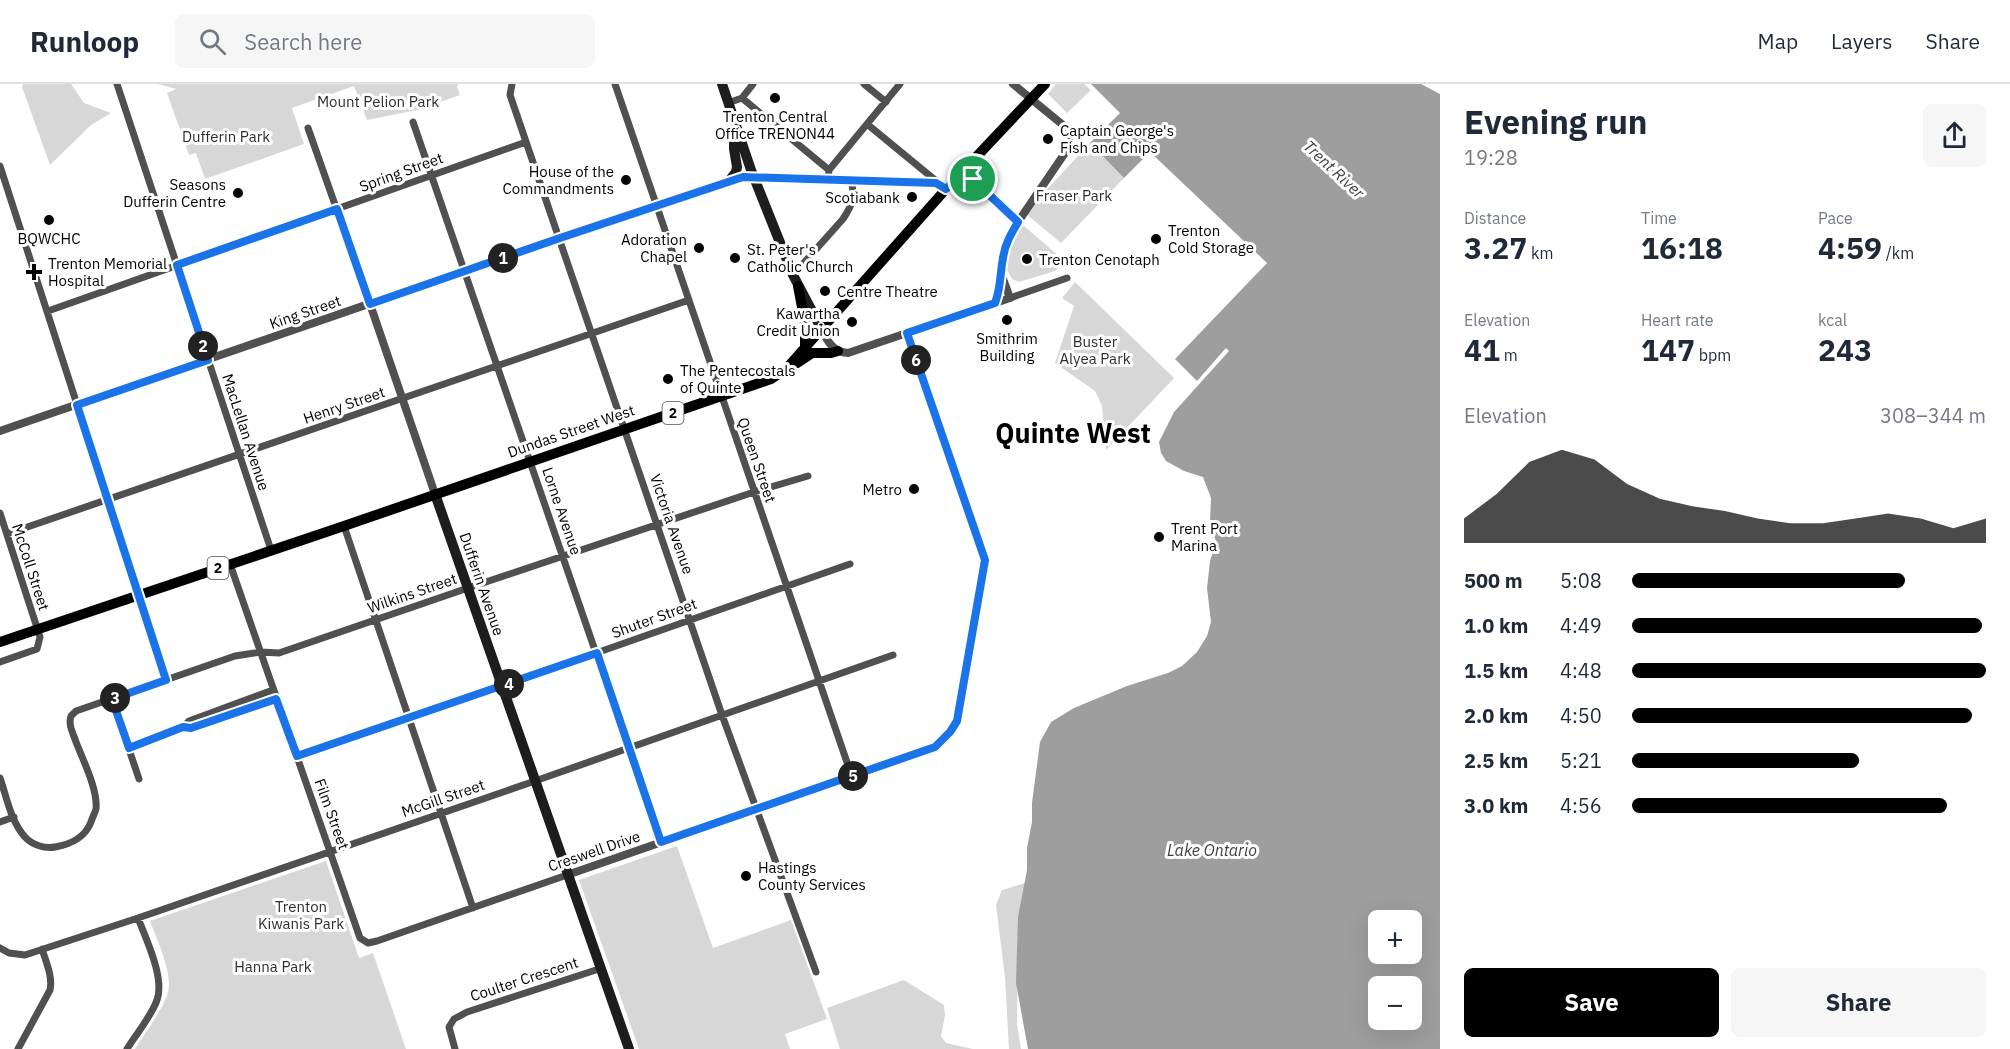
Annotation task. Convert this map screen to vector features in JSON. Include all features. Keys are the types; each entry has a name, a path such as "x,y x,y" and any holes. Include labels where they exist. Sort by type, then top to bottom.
{"main road":[{"path":"722,84 754,177 795,280 820,328"},
{"name":"Dundas Street West","path":"0,642 771,379 786,369 820,328 1044,84"},
{"path":"729,181 737,167 734,120"},
{"path":"795,280 805,323 806,347"},
{"path":"786,369 812,353 838,351"},
{"name":"Dufferin Avenue","path":"435,494 599,969 629,1049"}],"street":[{"name":"MacLellan Avenue","path":"117,84 271,550"},
{"name":"Victoria Avenue","path":"512,84 510,95 624,429 722,715 816,972"},
{"name":"Queen Street","path":"615,84 852,777"},
{"path":"728,103 742,98 753,84"},
{"path":"864,84 886,102"},
{"path":"828,179 829,170 900,84"},
{"path":"995,303 1000,291 1000,273 1007,242 1069,147 1070,136 1063,126 1013,84"},
{"path":"742,98 829,170"},
{"name":"Lorne Avenue","path":"413,122 661,842"},
{"path":"867,124 946,189"},
{"name":"Dufferin Avenue","path":"308,128 435,494"},
{"name":"Spring Street","path":"48,311 526,142"},
{"path":"0,166 166,680"},
{"path":"964,171 1018,222"},
{"name":"King Street","path":"0,431 743,177 936,183"},
{"path":"795,280 843,219 854,200 851,179"},
{"path":"1000,273 1010,298"},
{"path":"820,328 826,340 838,351 848,353 1067,278"},
{"name":"Henry Street","path":"0,543 8,537 107,498 689,300"},
{"name":"Creswell Drive","path":"360,938 369,943 377,941 852,777 935,747 950,732 957,721 985,560 907,333"},
{"name":"Wilkins Street","path":"14,818 28,841 43,847 53,848 67,844 78,839 88,829 96,809 92,784 70,727 71,716 76,711 235,657 261,652 279,653 754,492 808,476"},
{"name":"McColl Street","path":"0,513 37,629"},
{"path":"344,526 473,908"},
{"name":"Film Street","path":"230,564 360,938"},
{"name":"Shuter Street","path":"297,756 850,564"},
{"path":"0,662 37,649 40,637 37,629"},
{"name":"McGill Street","path":"0,948 9,954 25,955 138,918 893,655"},
{"path":"129,748 183,727 189,721 273,690"},
{"path":"112,699 139,779"},
{"path":"183,727 191,728 276,699"},
{"path":"0,778 14,818 0,822"},
{"path":"127,1049 157,1002 160,991 159,979 138,918"},
{"path":"18,1049 50,990 49,972 42,949"},
{"name":"Coulter Crescent","path":"455,1049 449,1027 454,1019 467,1012 599,969"}],"green space":[{"path":"23,84 71,84 84,103 111,113 91,125 50,165 22,87"},
{"path":"158,84 458,84 460,95 417,110 367,120 354,86 292,108 304,144 205,179 196,153 189,155 167,93 176,89"},
{"path":"1056,84 1084,84 1091,90 1067,113 1048,94"},
{"name":"Fraser Park","path":"1090,143 1124,178 1061,243 1025,213"},
{"name":"Trenton Cenotaph","path":"1024,226 1060,257 1060,264 1055,271 1019,282 1012,279 1006,268 1013,239"},
{"name":"Buster Alyea Park","path":"1075,282 1174,378 1106,450 1102,406 1095,391 1055,363 1074,306 1062,298"},
{"path":"677,846 713,948 791,920 827,1019 785,1034 790,1049 639,1049 579,880"},
{"name":"Hanna Park","path":"326,861 359,958 373,953 406,1049 135,1049 162,1007 169,985 164,957 150,921"},
{"path":"1025,883 1018,923 1017,1024 1021,1049 1009,1049 1005,977 996,905 1002,890"},
{"path":"904,980 944,1005 945,1015 941,1036 946,1043 973,1049 840,1049 827,1008"}],"water":[{"name":"Lake Ontario","path":"1091,84 1421,84 1440,94 1440,1049 1028,1049 1016,983 1018,917 1027,870 1027,848 1040,742 1051,722 1074,708 1182,666 1197,652 1207,636 1211,622 1207,588 1210,561 1216,542 1210,522 1211,498 1203,477 1184,471 1166,461 1161,453 1159,442 1174,412 1229,351 1226,348 1197,381 1175,359 1267,263 1150,152 1124,178 1090,143 1120,113"}],"place":[{"name":"Trenton Central Office TRENON44","path":"775,98"},
{"name":"Captain George's Fish and Chips","path":"1048,139"},
{"name":"House of the Commandments","path":"626,180"},
{"name":"Seasons Dufferin Centre","path":"238,193"},
{"name":"Scotiabank","path":"912,197"},
{"name":"BQWCHC","path":"49,220"},
{"name":"Trenton Cold Storage","path":"1156,239"},
{"name":"Adoration Chapel","path":"699,248"},
{"name":"St. Peter's Catholic Church","path":"735,258"},
{"name":"Trenton Cenotaph","path":"1027,259"},
{"name":"Trenton Memorial Hospital","path":"34,272"},
{"name":"Centre Theatre","path":"825,291"},
{"name":"Smithrim Building","path":"1007,320"},
{"name":"Kawartha Credit Union","path":"852,322"},
{"name":"The Pentecostals of Quinte","path":"668,379"},
{"name":"Metro","path":"914,489"},
{"name":"Trent Port Marina","path":"1159,537"},
{"name":"Hastings County Services","path":"746,876"}],"district":[{"name":"Quinte West","path":"1073,432"}],"route":[{"path":"964,171 973,179 1018,222 1007,242 1000,273 1000,291 995,303 907,333 985,560 957,721 935,747 661,842 597,653 297,756 276,699 191,728 183,727 129,748 112,699 166,680 77,405 208,360 177,265 337,209 370,304 743,177 936,183 946,189 964,171"}],"park label":[{"name":"Mount Pelion Park","path":"378,101"},
{"name":"Dufferin Park","path":"226,136"},
{"name":"Trenton Kiwanis Park","path":"301,914"}],"water label":[{"name":"Trent River","path":"1334,169"}]}
